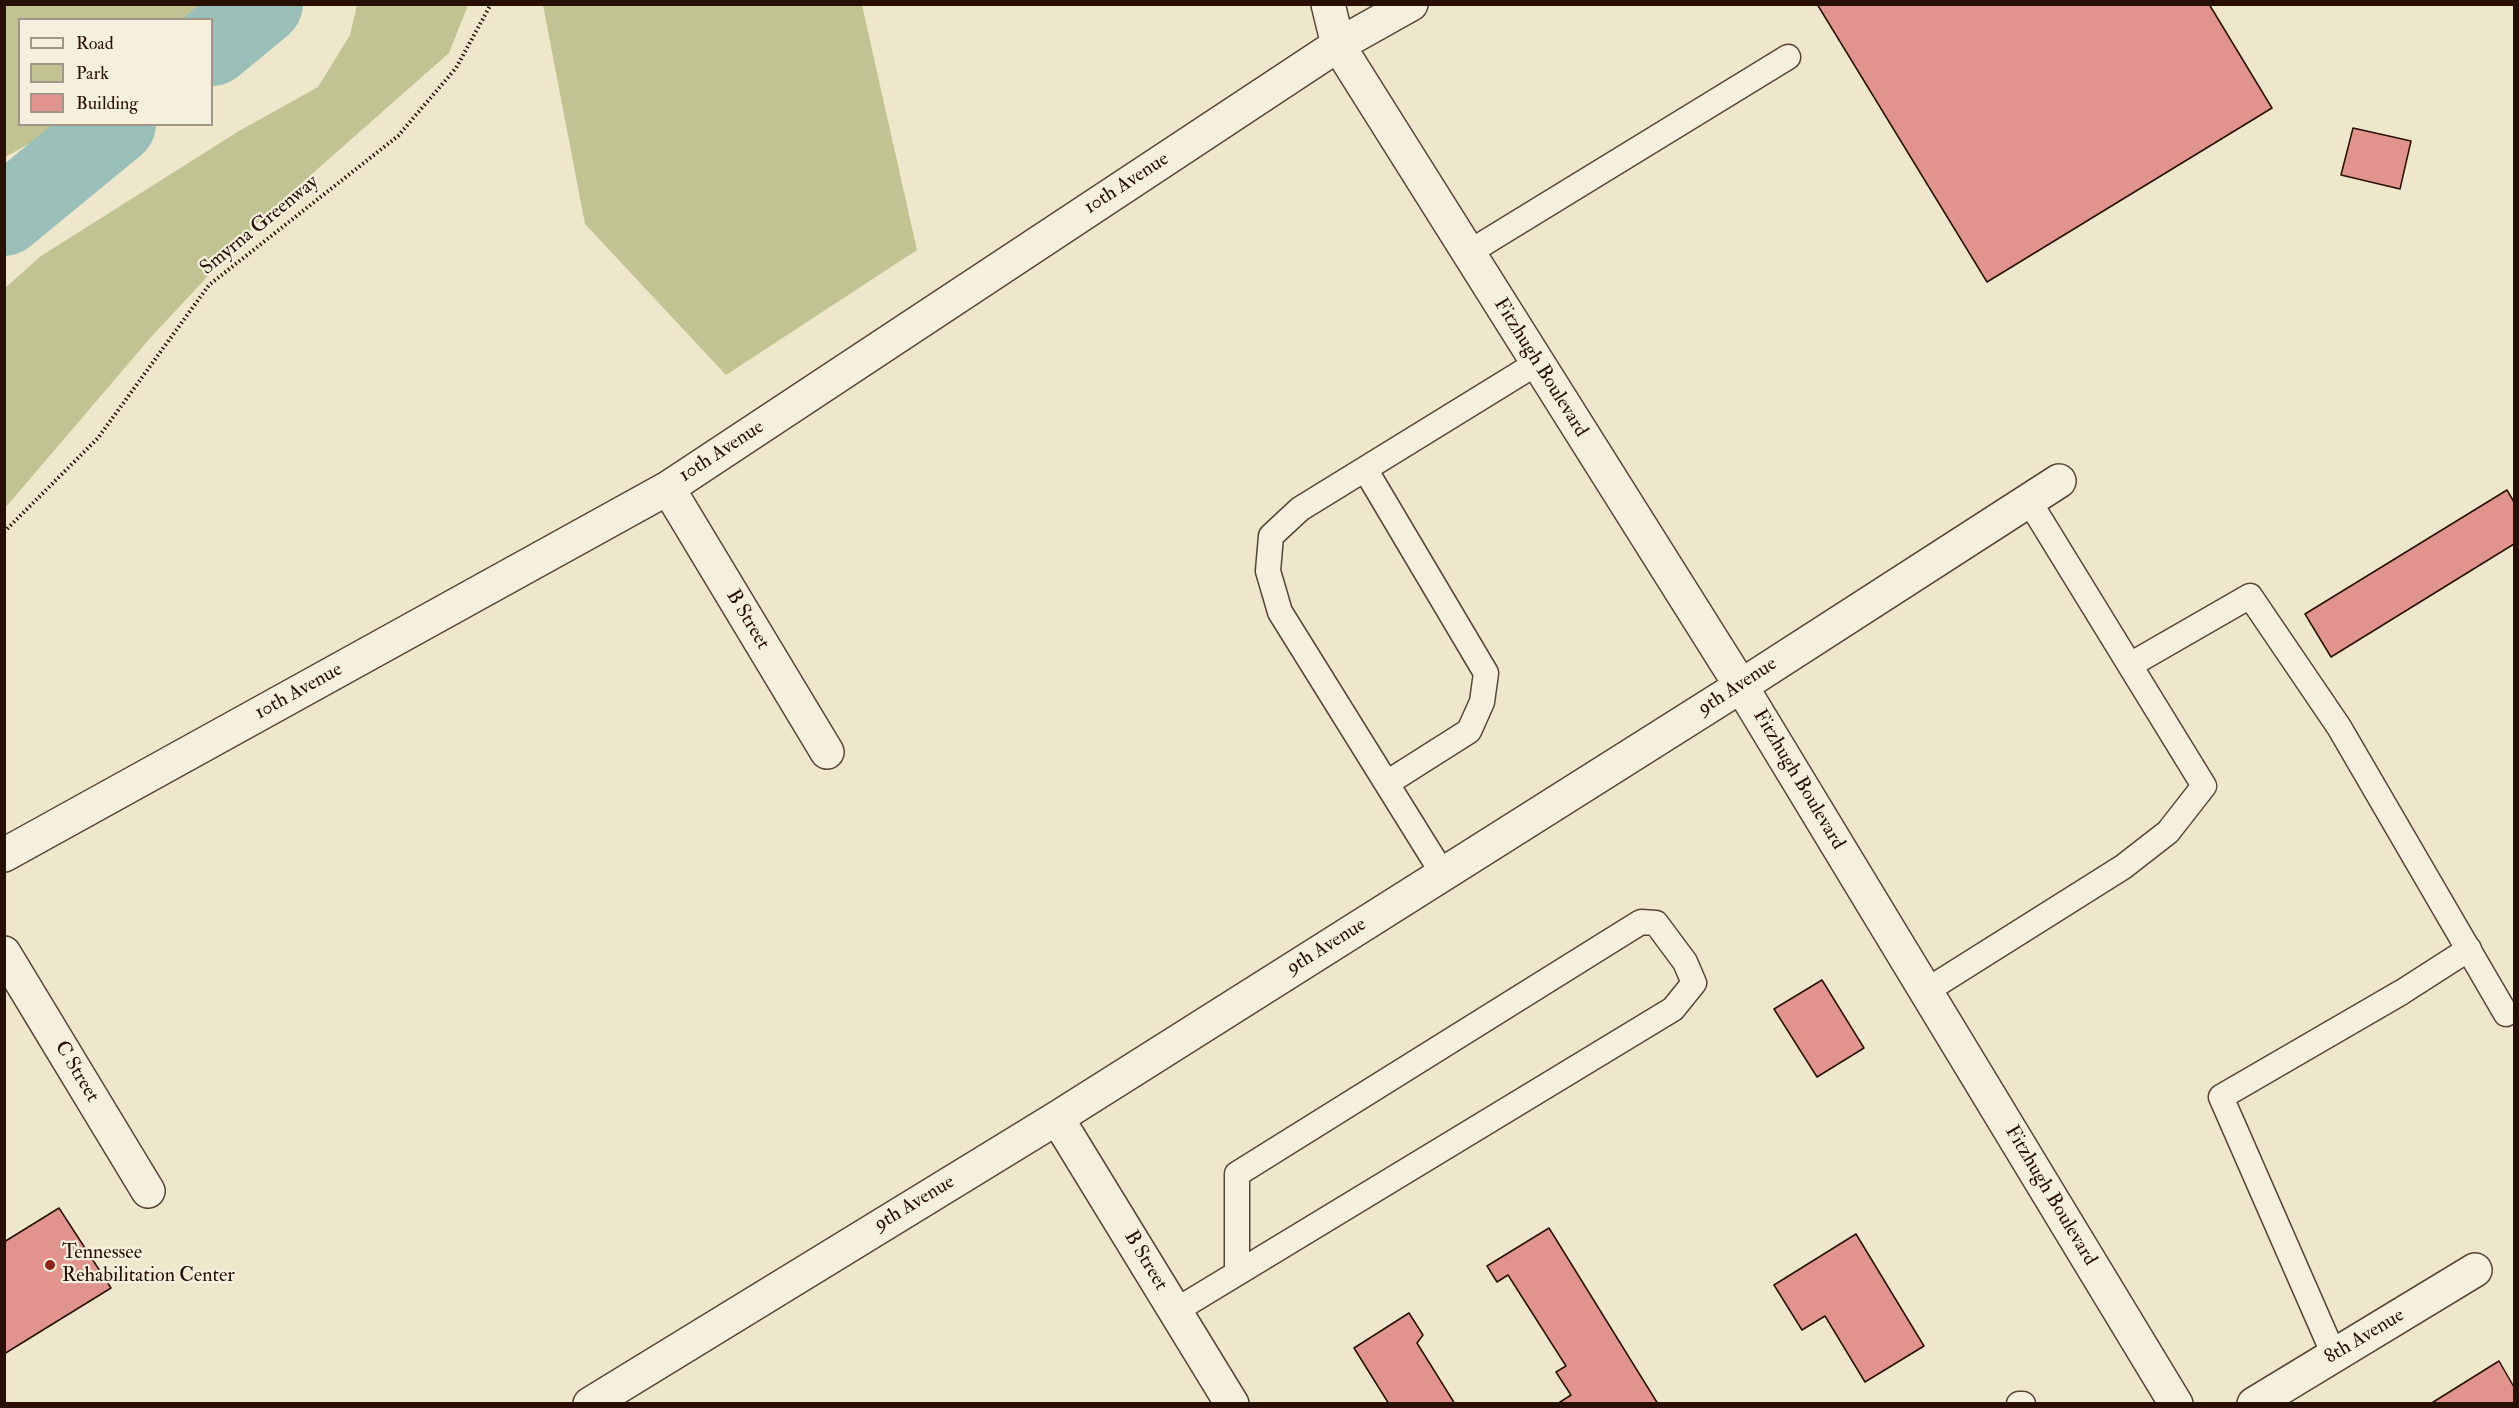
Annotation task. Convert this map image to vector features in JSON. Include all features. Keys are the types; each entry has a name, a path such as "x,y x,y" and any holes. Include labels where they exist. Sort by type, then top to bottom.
{"street":[{"name":"Fitzhugh Boulevard","path":"1328,4 1338,45 1741,686 2176,1404"},
{"name":"10th Avenue","path":"4,855 668,488 1338,45 1411,4"},
{"name":"9th Avenue","path":"590,1404 1057,1118 1741,686 2059,481"},
{"name":"B Street","path":"668,488 827,752"},
{"name":"C Street","path":"4,953 148,1191"},
{"name":"B Street","path":"1057,1118 1232,1404"},
{"name":"8th Avenue","path":"2254,1404 2475,1270"}],"lane":[{"path":"1468,253 1788,57"},
{"path":"1443,874 1280,612 1268,571 1271,536 1300,509 1537,363"},
{"path":"1365,469 1486,673 1482,702 1469,731 1387,783"},
{"path":"1926,991 2123,867 2168,832 2204,786 2029,501"},
{"path":"2130,665 2250,596 2339,728 2506,1014"},
{"path":"1175,1311 1673,1009 1694,983 1684,962 1656,923 1641,922 1237,1174 1237,1273"},
{"path":"2334,1355 2221,1097 2402,992 2469,949"}],"path":[{"name":"Smyrna Greenway","path":"4,532 98,438 209,285 398,136 456,68 491,4"}],"green space":[{"path":"5,4 210,4 194,18 18,18 18,126 62,126 5,157"},
{"path":"357,5 468,5 449,53 262,218 152,336 5,508 5,288 41,256 239,131 318,87 350,35"},
{"path":"543,5 862,5 917,250 726,375 585,224"}],"building":[{"path":"1817,4 2209,4 2272,108 1987,282"},
{"path":"2353,128 2411,141 2400,189 2341,175"},
{"path":"2507,490 2514,502 2514,544 2331,657 2305,614"},
{"path":"1822,980 1864,1048 1817,1077 1774,1009"},
{"name":"Tennessee Rehabilitation Center","path":"59,1208 111,1288 4,1354 4,1242"},
{"path":"1549,1228 1658,1404 1557,1404 1571,1395 1556,1372 1566,1366 1508,1275 1497,1282 1487,1266"},
{"path":"1856,1234 1924,1346 1865,1382 1825,1316 1802,1330 1774,1285"},
{"path":"1409,1313 1423,1335 1417,1343 1455,1404 1389,1404 1354,1348"},
{"path":"2499,1361 2514,1387 2514,1404 2430,1404"}],"waterway":[{"path":"213,45 263,4"},
{"path":"4,216 114,126"}],"place":[{"name":"Tennessee Rehabilitation Center","path":"50,1265"}]}
